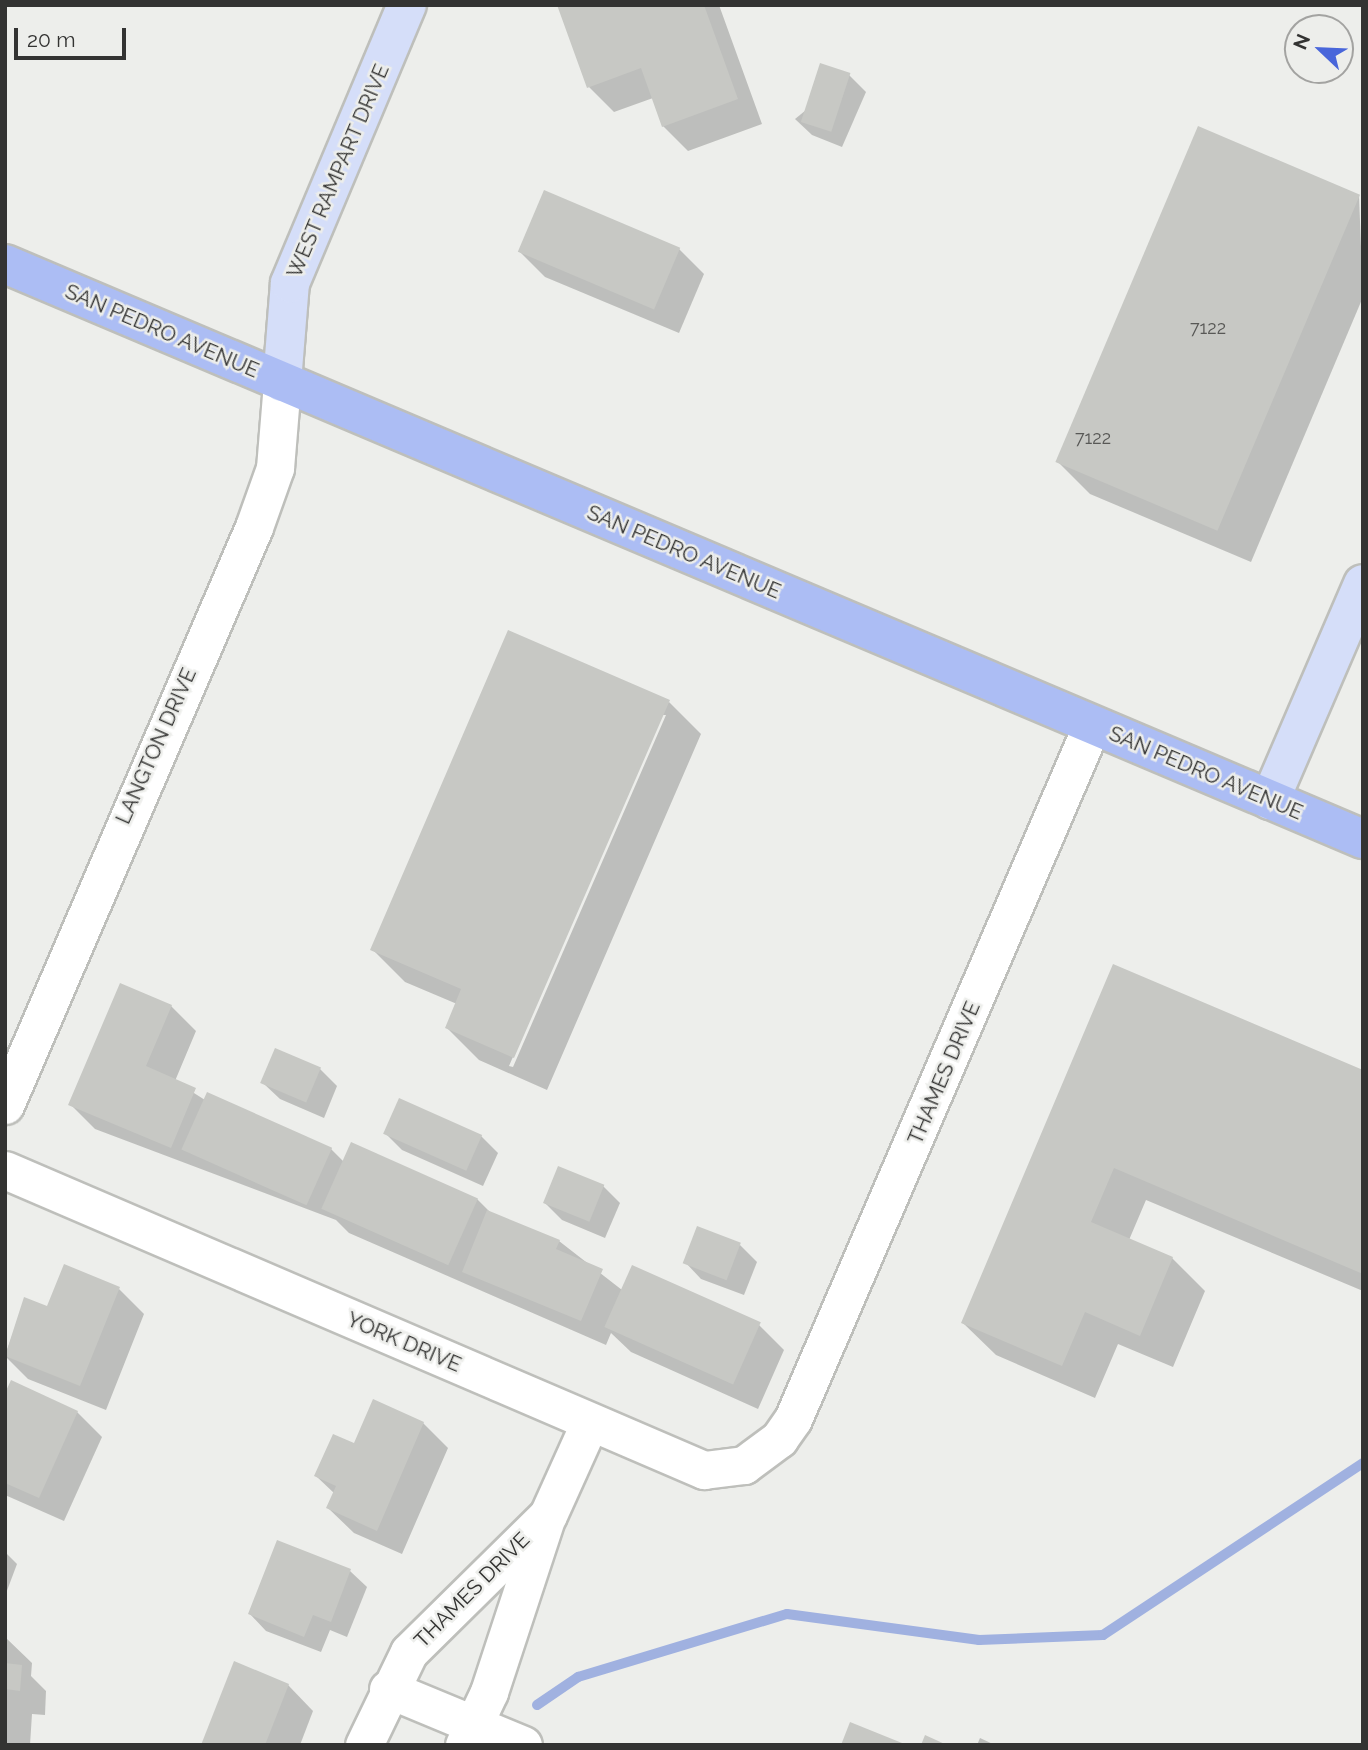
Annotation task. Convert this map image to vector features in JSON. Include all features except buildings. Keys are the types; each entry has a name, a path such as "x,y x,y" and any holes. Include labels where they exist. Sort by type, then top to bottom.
{"main road":[{"name":"SAN PEDRO AVENUE","path":"5,264 1363,839"}],"street":[{"name":"WEST RAMPART DRIVE","path":"282,382 290,283 407,5"},
{"name":"LANGTON DRIVE","path":"5,1105 254,527 275,468 282,382"},
{"path":"1270,800 1363,584"},
{"name":"THAMES DRIVE","path":"793,1419 1092,725"},
{"name":"YORK DRIVE","path":"5,1170 704,1470 744,1465 779,1439 793,1419"},
{"name":"THAMES DRIVE","path":"469,1734 548,1515 590,1422"},
{"name":"THAMES DRIVE","path":"364,1745 388,1689 409,1652 548,1515"},
{"path":"388,1689 469,1734 523,1745"}],"waterway":[{"path":"537,1705 578,1677 787,1614 979,1640 1103,1635 1363,1463"}]}
